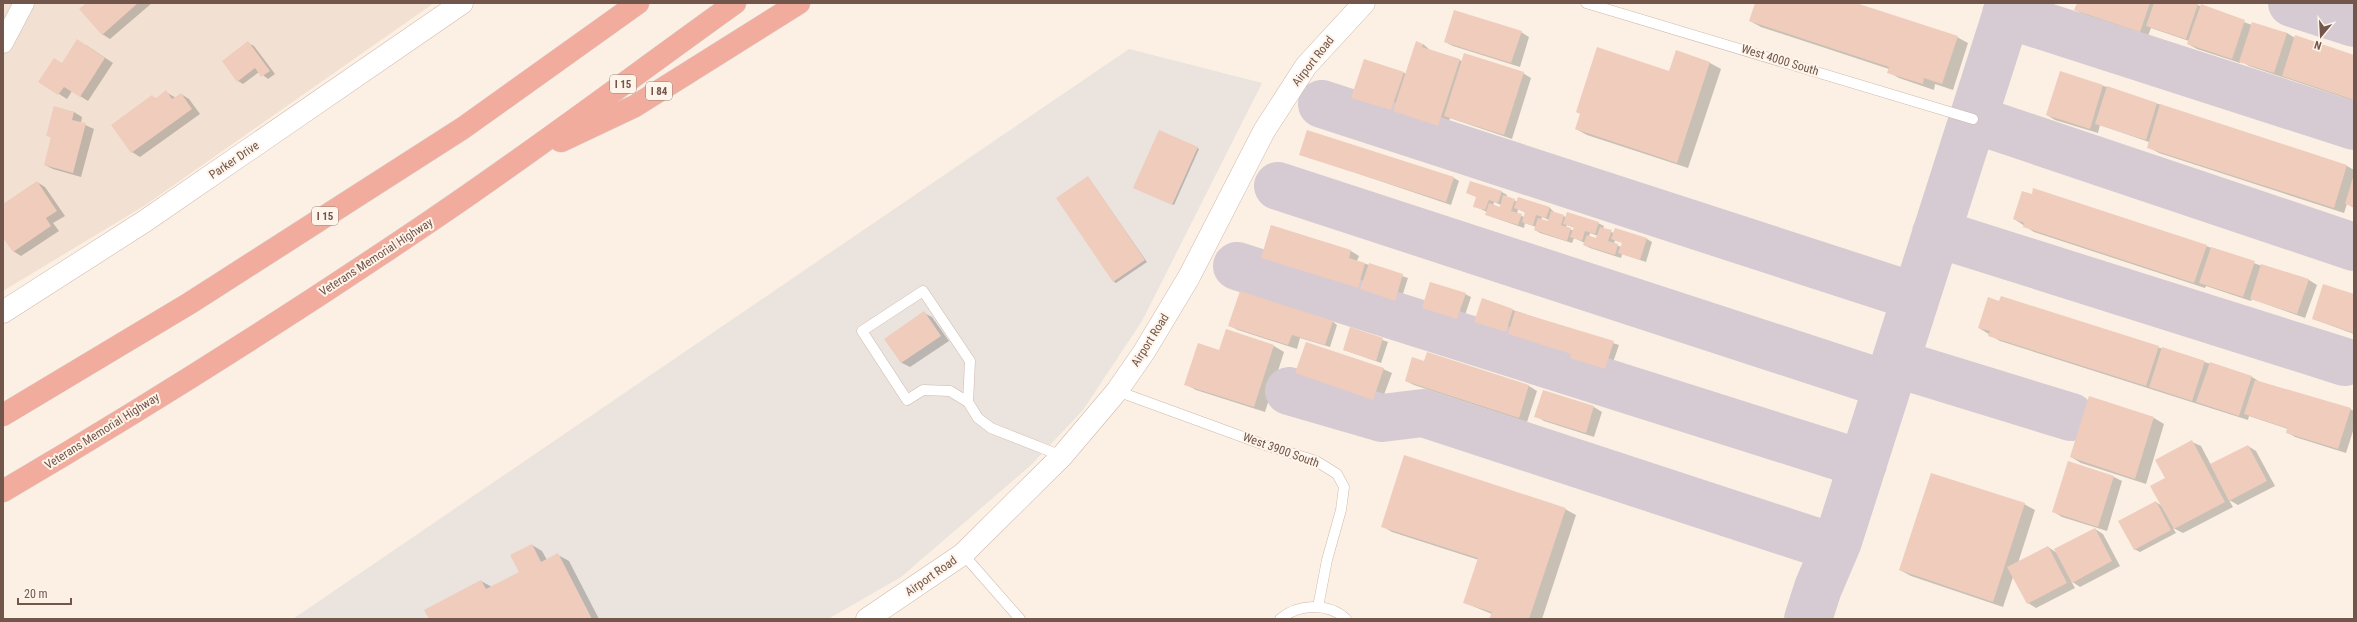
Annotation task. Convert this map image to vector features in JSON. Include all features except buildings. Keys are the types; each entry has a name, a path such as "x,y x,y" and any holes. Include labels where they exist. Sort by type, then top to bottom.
{"highway":[{"name":"I 15","path":"3,415 190,303 463,128 638,3"},
{"name":"Veterans Memorial Highway","path":"3,491 343,280 512,165 735,3"},
{"name":"I 84","path":"512,165 635,106 799,3"}],"street":[{"path":"3,43 24,3"},
{"name":"Parker Drive","path":"3,312 145,221 462,3"},
{"name":"Airport Road","path":"867,619 963,554 1062,456 1117,391 1144,352 1189,277 1264,130 1306,66 1364,3"}],"lane":[{"name":"West 4000 South","path":"1586,3 1973,119"},
{"path":"968,402 970,361 923,291 862,331 907,400 923,390 950,391 968,402 978,418 991,428 1062,456"},
{"name":"West 3900 South","path":"1117,391 1262,444 1316,461 1337,474 1344,487 1341,510 1327,560 1318,607"},
{"path":"963,554 1020,619"},
{"path":"1280,619 1286,614 1302,608 1318,607 1332,610 1346,619"}],"shaded area":[{"path":"3,3 434,3 144,206 3,291"},
{"path":"1129,49 1262,83 1142,321 1083,410 1031,465 901,577 828,619 293,619"}],"taxiway":[{"path":"1808,619 1818,588 1838,541 2010,3"},
{"path":"2292,3 2354,23"},
{"path":"2006,14 2354,126"},
{"path":"1322,104 1916,297"},
{"path":"1973,119 2354,247"},
{"path":"1278,186 1888,385"},
{"path":"1936,233 2345,362"},
{"path":"1237,266 1863,464"},
{"path":"1895,363 2071,417"},
{"path":"1289,391 1382,418 1423,413 1832,547"}]}
